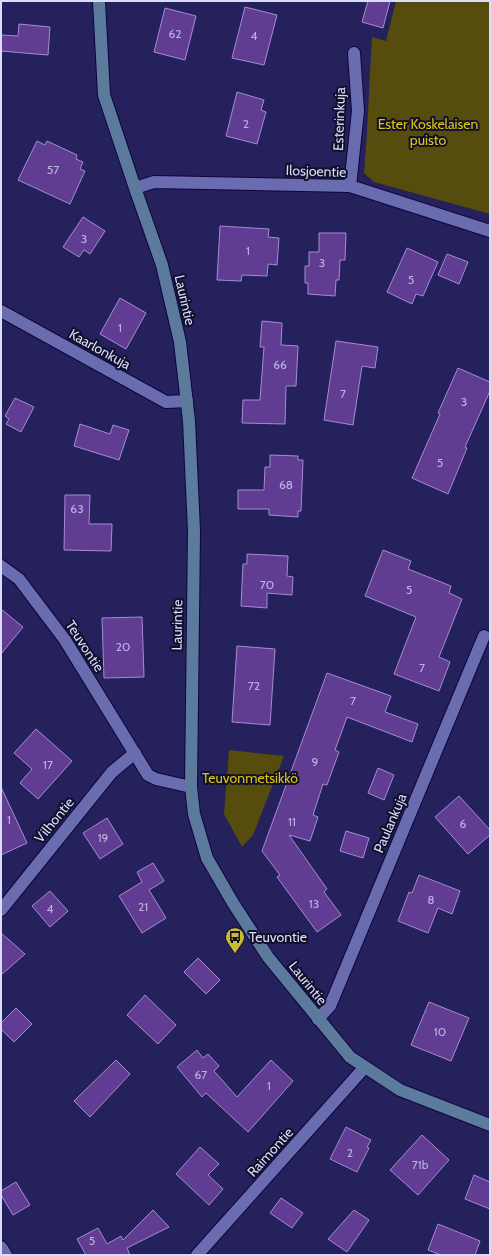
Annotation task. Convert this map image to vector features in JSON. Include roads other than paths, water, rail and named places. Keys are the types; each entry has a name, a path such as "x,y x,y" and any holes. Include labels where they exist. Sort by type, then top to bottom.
{"street":[{"name":"Laurintie","path":"99,1 104,95 134,188 162,265 180,342 189,422 194,531 191,787 194,814 207,858 268,957 350,1057 364,1068 400,1090 490,1125"},
{"name":"Esterinkuja","path":"350,186 358,111 354,52"},
{"name":"Ilosjoentie","path":"134,188 154,182 350,186 490,231"},
{"name":"Kaarlonkuja","path":"1,311 166,402 186,401"},
{"name":"Teuvontie","path":"1,566 19,579 65,640 148,775 156,779 191,787"},
{"name":"Paulankuja","path":"318,1019 330,1006 484,636"},
{"name":"Vilhontie","path":"1,910 112,772 135,753"},
{"name":"Raimontie","path":"197,1255 364,1068"},
{"path":"1,1247 6,1255"}],"place":[{"name":"Teuvontie","path":"235,954"}],"park label":[{"name":"Ester Koskelaisen puisto","path":"428,132"},
{"name":"Teuvonmetsikkö","path":"250,778"}]}
